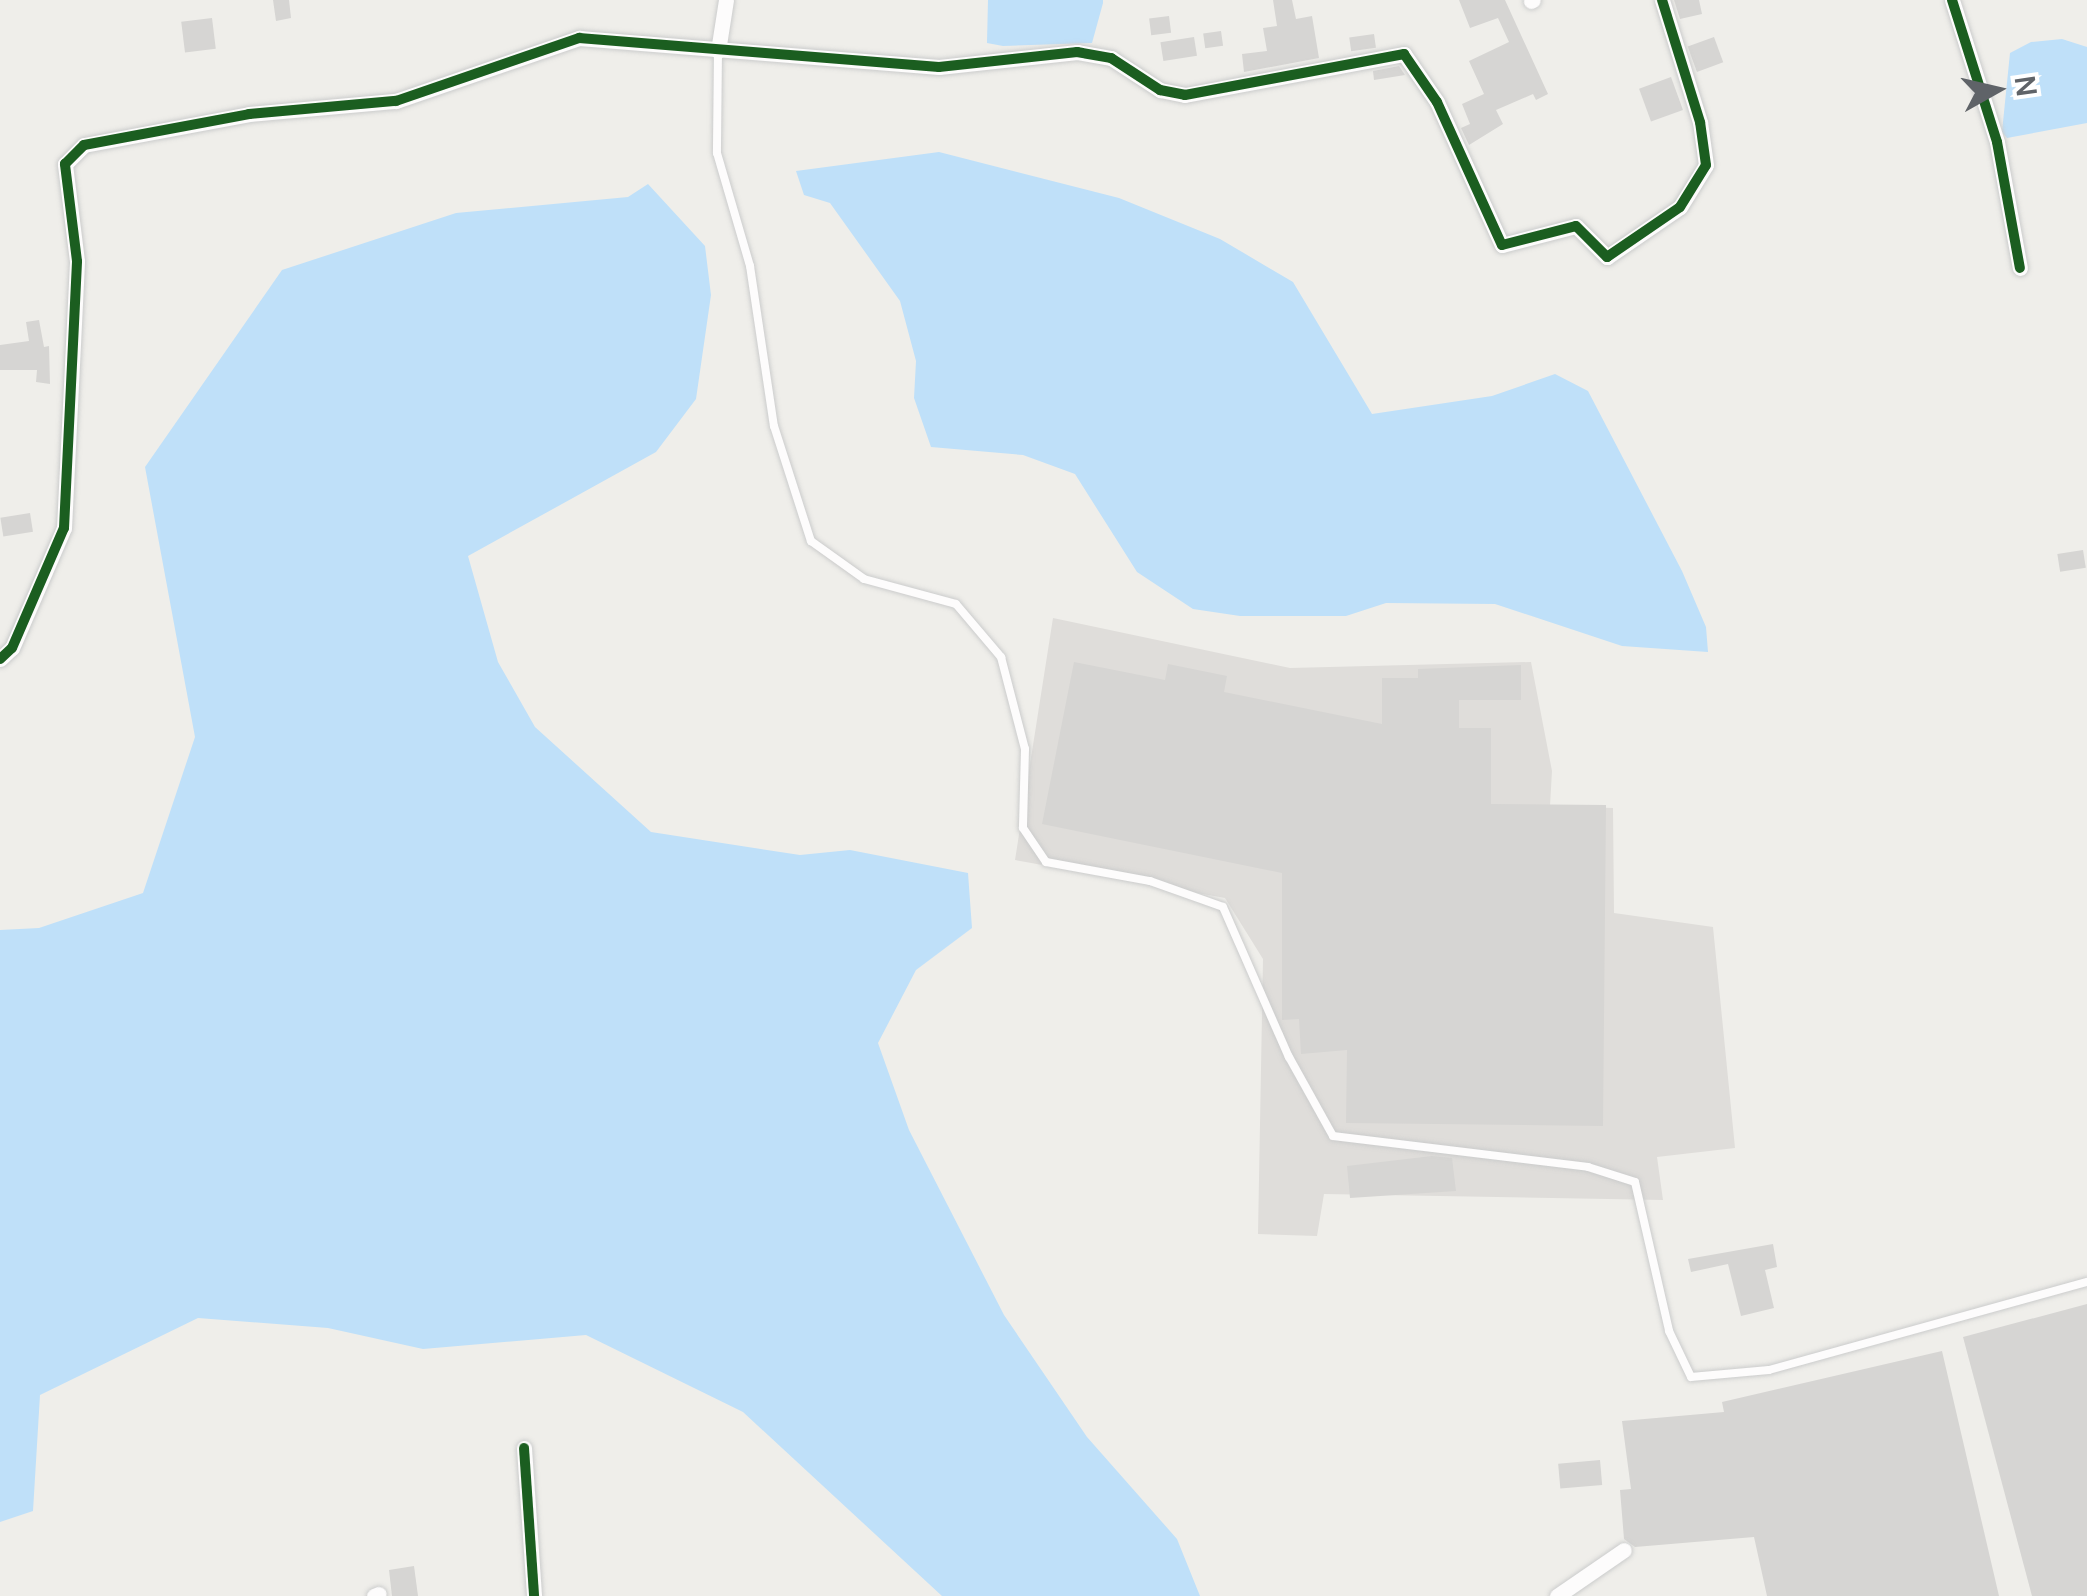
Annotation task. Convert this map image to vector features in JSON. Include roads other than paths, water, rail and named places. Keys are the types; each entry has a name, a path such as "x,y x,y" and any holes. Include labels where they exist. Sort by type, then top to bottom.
{"street":[{"path":"718,51 726,0"},
{"path":"0,658 12,648 64,528 77,261 65,164 84,145 249,114 396,101 579,38 939,68 1076,52 1111,58 1160,90 1184,95 1404,54 1436,102 1502,244 1576,226 1607,257 1680,207 1706,165 1700,122 1662,0"},
{"path":"1952,0 1997,142 2020,268"},
{"path":"524,1448 534,1596"},
{"path":"1558,1596 1624,1550"}],"lane":[{"path":"718,51 717,153 750,266 774,426 811,541 864,579 956,604 1001,658 1025,750 1023,828 1046,862 1150,881 1223,906 1289,1057 1333,1136 1588,1168 1636,1182 1668,1330 1691,1377 1769,1370 2087,1282"}],"water":[{"path":"988,0 1103,3 1092,43 1003,46 987,43"},
{"path":"2062,39 2087,47 2087,123 2007,138 2002,132 2010,53 2031,42"},
{"path":"939,152 1119,198 1220,239 1293,282 1372,414 1492,396 1555,374 1588,391 1682,571 1706,627 1708,652 1622,646 1495,604 1386,603 1346,616 1240,616 1193,609 1137,572 1075,474 1023,455 931,447 914,398 916,361 900,301 830,203 804,195 796,171"},
{"path":"648,184 705,246 711,295 696,399 656,452 468,556 498,662 535,727 651,832 800,855 850,850 968,873 972,928 916,970 878,1043 909,1130 1004,1315 1087,1437 1177,1539 1200,1596 942,1596 743,1412 586,1335 423,1349 328,1328 198,1318 40,1395 33,1511 0,1522 0,930 39,928 143,893 195,737 145,467 282,270 456,213 628,197"}]}
